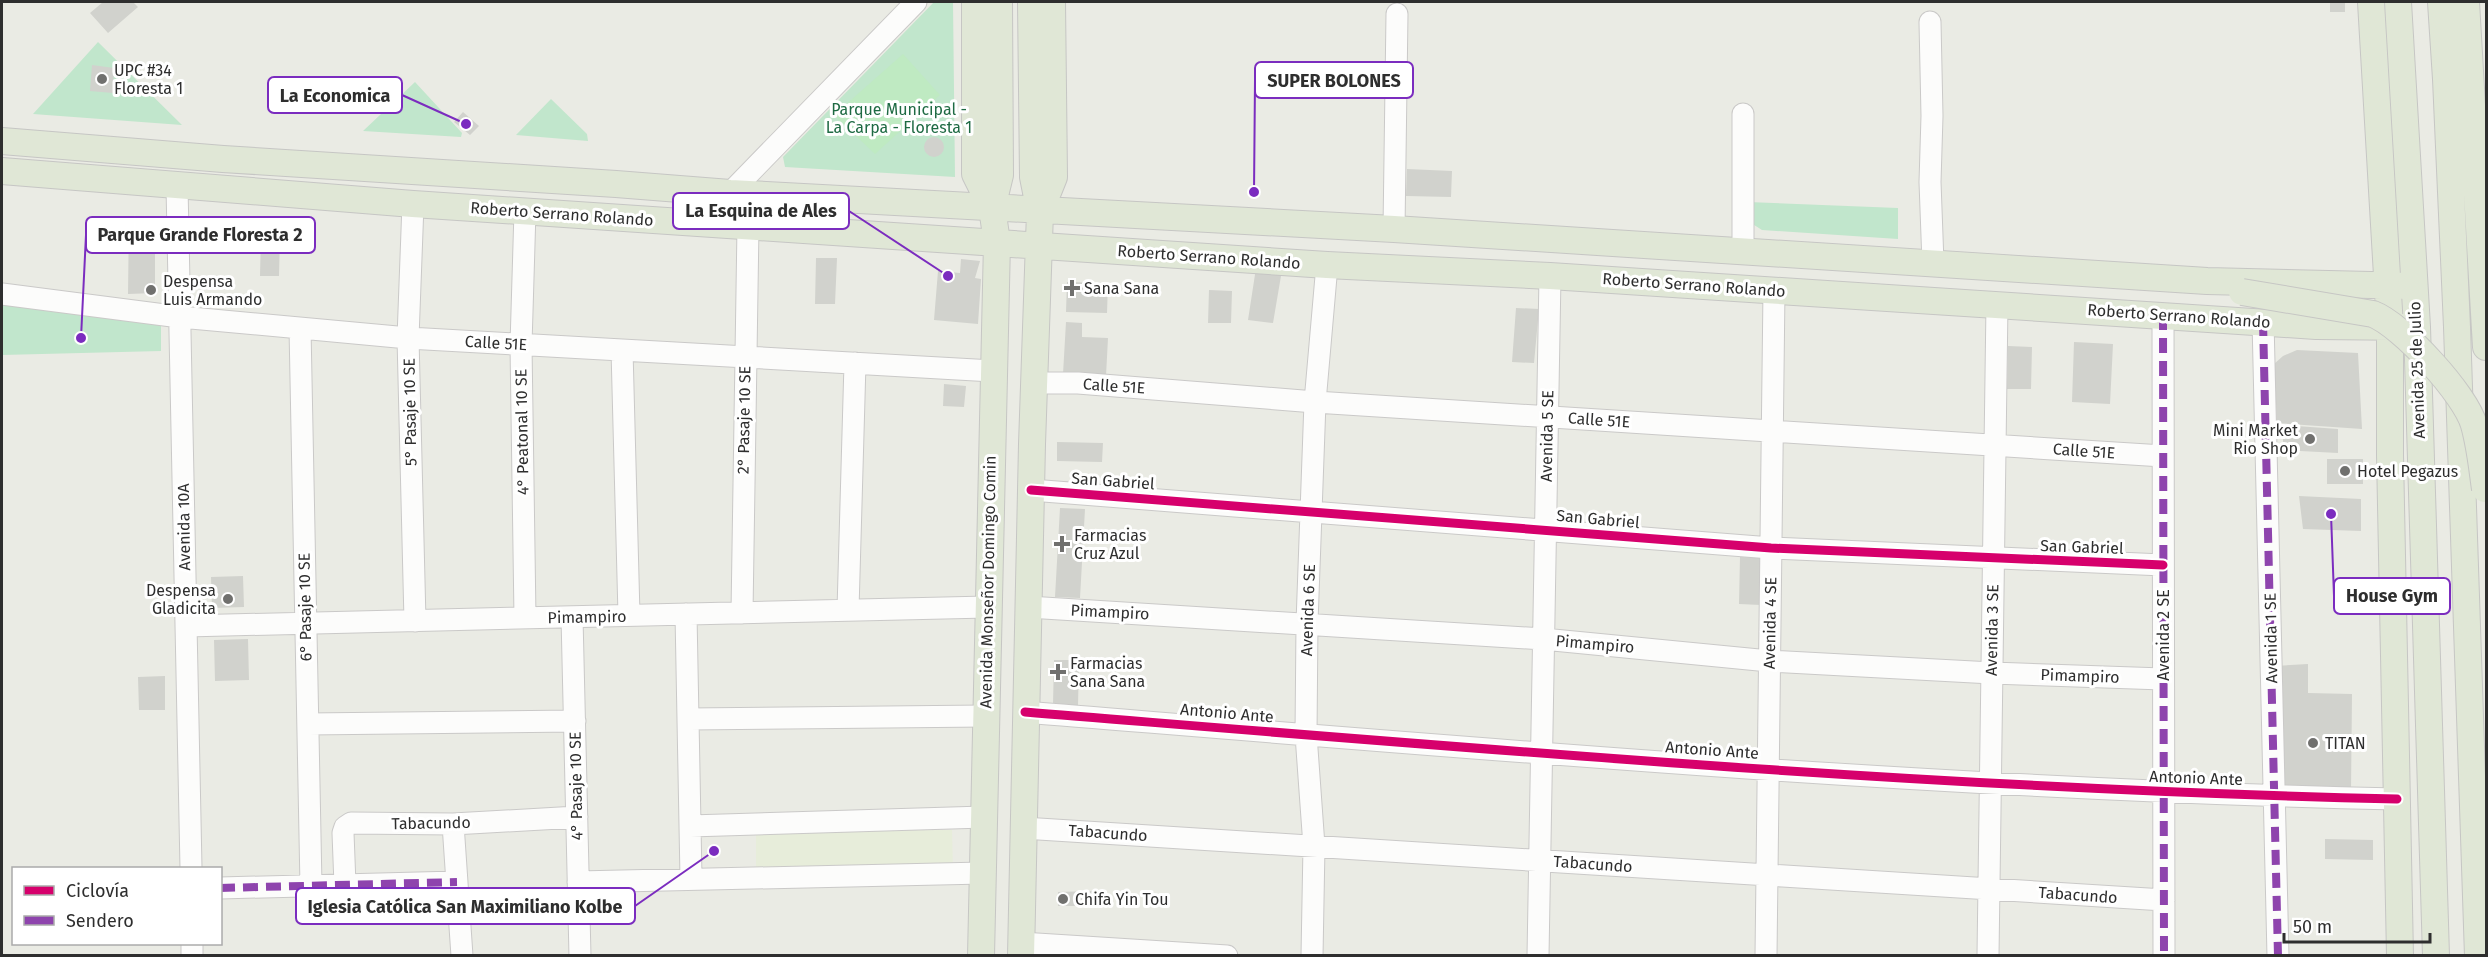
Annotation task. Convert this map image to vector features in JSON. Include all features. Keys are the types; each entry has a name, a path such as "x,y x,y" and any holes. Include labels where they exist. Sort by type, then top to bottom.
{"main road":[{"path":"975,2 975,174 992,208"},
{"path":"992,208 1000,175 999,2"},
{"path":"1021,949 1031,490 1040,212 1033,177 1031,2"},
{"path":"1040,212 1054,177 1052,2"},
{"name":"Avenida 25 de Julio","path":"2371,2 2401,286 2417,327 2436,956"},
{"name":"Avenida 25 de Julio","path":"2398,2 2401,286 2390,327 2390,455 2400,956"},
{"path":"2441,2 2451,170 2480,815 2478,956"},
{"path":"2466,2 2487,347"},
{"name":"Roberto Serrano Rolando","path":"2,141 223,159 616,184 730,194 1394,229 2149,278 2401,286"},
{"name":"Roberto Serrano Rolando","path":"2,171 413,204 1327,266 1550,276 2316,326 2417,327"},
{"name":"Avenida Monseñor Domingo Comin","path":"981,956 987,607 997,242 992,208"},
{"path":"2149,278 2242,291 2373,314 2388,324 2430,361 2465,404 2474,424 2486,492"}],"street":[{"path":"730,194 916,2"},
{"path":"1394,229 1397,14"},
{"path":"1930,22 1932,116 1930,182 1933,263"},
{"path":"1743,114 1743,250"},
{"name":"Avenida 10A","path":"177,186 191,867"},
{"name":"5° Pasaje 10 SE","path":"413,204 408,338 415,621"},
{"name":"4° Peatonal 10 SE","path":"525,210 521,345 525,618"},
{"name":"2° Pasaje 10 SE","path":"742,613 744,357 748,226"},
{"name":"Avenida 6 SE","path":"1312,956 1314,846 1306,735 1307,623 1315,402 1327,266"},
{"name":"Avenida 5 SE","path":"1538,956 1550,276"},
{"name":"Avenida 4 SE","path":"1766,956 1774,290"},
{"name":"Calle 51E","path":"2,294 180,317 408,338 993,371"},
{"name":"Avenida 3 SE","path":"1988,956 1997,304"},
{"name":"Avenida 2 SE","path":"2163,315 2164,956"},
{"name":"Avenida 1 SE","path":"2263,321 2278,956"},
{"name":"6° Pasaje 10 SE","path":"300,328 311,886"},
{"path":"622,350 629,615"},
{"path":"848,610 855,363"},
{"name":"Calle 51E","path":"1035,383 1078,383 1315,402 2163,456"},
{"name":"San Gabriel","path":"1031,490 1771,548 2163,565"},
{"name":"Pimampiro","path":"186,626 987,607"},
{"name":"Pimampiro","path":"1028,607 1543,639 1769,661 1992,673 2163,679"},
{"path":"686,614 691,878"},
{"name":"4° Pasaje 10 SE","path":"572,617 580,956"},
{"name":"Antonio Ante","path":"1026,712 1768,769 2163,792 2397,799"},
{"path":"689,719 985,716"},
{"path":"308,724 574,721"},
{"name":"Tabacundo","path":"345,885 343,833 345,827 351,823 453,824 577,817"},
{"path":"690,826 984,817"},
{"path":"453,824 462,956"},
{"name":"Tabacundo","path":"1023,828 2164,900"},
{"path":"578,882 983,873"},
{"path":"222,888 456,882"},
{"path":"1021,949 1227,956"}],"shaded area":[{"path":"952,830 953,870 756,871 756,831"}],"green space":[{"name":"Parque Municipal - La Carpa - Floresta 1","path":"934,2 953,2 955,177 785,167 783,157"},
{"path":"98,42 182,125 33,114"},
{"path":"903,54 940,95 875,154 834,115"},
{"path":"415,82 462,133 461,137 363,131"},
{"path":"551,99 587,134 588,141 516,135"},
{"path":"1748,202 1898,208 1898,239 1762,230 1751,223"},
{"path":"2,303 161,324 161,351 2,355"}],"building":[{"path":"103,2 133,2 138,7 108,33 90,13"},
{"path":"2330,2 2345,2 2345,12 2330,12"},
{"name":"UPC #34 Floresta 1","path":"92,65 114,68 113,93 90,91"},
{"path":"463,112 479,126 470,135 454,122"},
{"path":"934,137 941,140 944,147 941,154 934,157 927,154 924,147 927,140"},
{"path":"1407,169 1452,171 1451,197 1406,196"},
{"path":"129,218 155,218 155,293 128,294"},
{"path":"261,234 280,235 279,276 260,276"},
{"path":"816,258 837,258 835,304 815,304"},
{"path":"961,259 980,261 975,278 981,279 978,324 934,320 938,271 960,273"},
{"path":"1256,268 1282,270 1273,323 1248,320"},
{"path":"1067,282 1108,283 1107,313 1066,312"},
{"path":"1209,290 1232,291 1231,323 1208,323"},
{"path":"1516,308 1539,309 1534,363 1512,362"},
{"path":"1066,322 1082,323 1082,337 1108,338 1106,376 1063,374"},
{"path":"2074,342 2113,344 2110,404 2072,402"},
{"path":"2008,346 2032,347 2031,389 2007,389"},
{"path":"2297,350 2358,353 2362,429 2277,423 2274,364 2283,356"},
{"path":"944,384 966,386 964,407 943,406"},
{"name":"Mini Market Rio Shop","path":"2283,425 2338,429 2338,453 2283,450"},
{"path":"1057,442 1103,443 1102,462 1057,461"},
{"name":"Hotel Pegazus","path":"2327,459 2363,459 2363,484 2327,484"},
{"path":"2299,496 2361,499 2361,531 2303,529"},
{"path":"1060,508 1085,509 1080,598 1055,597"},
{"path":"1740,557 1762,558 1761,605 1739,604"},
{"path":"243,576 244,607 212,608 211,577"},
{"path":"248,639 249,680 215,681 214,640"},
{"path":"1054,660 1079,660 1078,706 1053,705"},
{"name":"TITAN","path":"2308,664 2308,693 2352,694 2351,792 2276,794 2275,666"},
{"path":"165,676 165,710 139,710 138,677"},
{"path":"2325,839 2373,840 2373,860 2325,859"},
{"path":"1092,891 1092,906 1058,906 1058,892"}],"marked path":[{"path":"2163,315 2164,956"},
{"path":"2263,321 2278,956"},
{"path":"222,888 457,882"}],"cycle path":[{"path":"1031,490 1771,548 2163,565"},
{"path":"1025,712 1539,753 1882,777 2225,794 2397,799"}],"place":[{"name":"UPC #34 Floresta 1","path":"102,79"},
{"name":"La Economica","path":"466,124"},
{"name":"SUPER BOLONES","path":"1254,192"},
{"name":"La Esquina de Ales","path":"948,276"},
{"name":"Sana Sana","path":"1072,288"},
{"name":"Despensa Luis Armando","path":"151,290"},
{"name":"Parque Grande Floresta 2","path":"81,338"},
{"name":"Mini Market Rio Shop","path":"2310,439"},
{"name":"Hotel Pegazus","path":"2345,471"},
{"name":"House Gym","path":"2331,514"},
{"name":"Farmacias Cruz Azul","path":"1062,544"},
{"name":"Despensa Gladicita","path":"228,599"},
{"name":"Farmacias Sana Sana","path":"1058,672"},
{"name":"TITAN","path":"2313,743"},
{"name":"Iglesia Católica San Maximiliano Kolbe","path":"714,851"},
{"name":"Chifa Yin Tou","path":"1063,899"}]}
